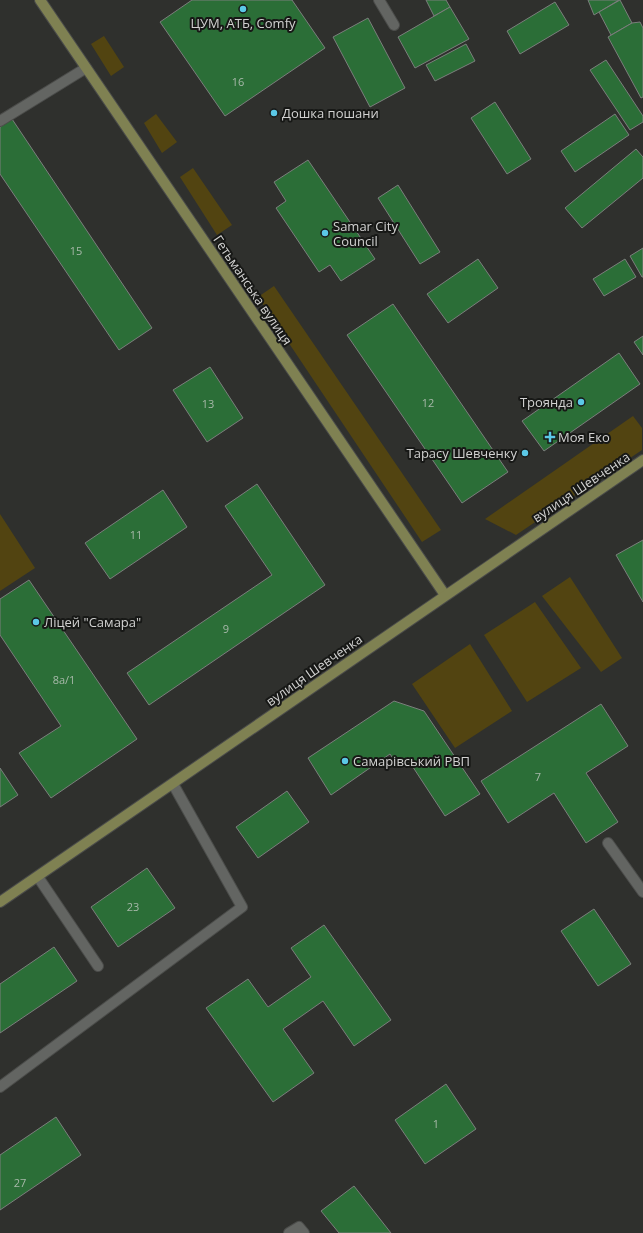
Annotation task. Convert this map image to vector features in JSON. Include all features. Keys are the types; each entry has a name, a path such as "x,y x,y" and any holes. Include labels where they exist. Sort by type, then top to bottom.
{"street":[{"name":"Гетьманська вулиця","path":"40,0 446,594"},
{"path":"379,0 394,25"},
{"path":"1,119 86,68"},
{"name":"вулиця Шевченка","path":"0,902 643,460"},
{"path":"0,1087 242,907 173,784"},
{"path":"608,843 643,892"},
{"path":"38,877 98,966"},
{"path":"289,1233 299,1226 304,1233"}],"shaded area":[{"path":"104,36 124,67 111,76 91,44"},
{"path":"156,114 177,142 162,153 144,123"},
{"path":"193,168 232,225 217,235 180,177"},
{"path":"274,286 441,530 422,542 258,297"},
{"path":"633,416 642,428 642,450 516,535 485,519"},
{"path":"0,514 35,568 0,591"},
{"path":"570,577 622,658 601,672 542,596"},
{"path":"535,602 581,668 527,702 484,635"},
{"path":"470,644 512,711 455,748 412,684"}],"building":[{"path":"192,0 292,0 325,48 225,116 160,22"},
{"path":"426,0 446,0 450,7 434,16"},
{"path":"588,0 619,0 594,15"},
{"path":"620,0 632,23 611,35 599,12"},
{"path":"555,2 569,25 520,54 507,31"},
{"path":"450,7 469,39 415,68 398,37"},
{"path":"368,18 405,88 370,107 333,37"},
{"path":"640,22 643,28 643,97 641,98 608,37 632,23"},
{"path":"466,44 475,61 435,81 426,65"},
{"path":"606,60 643,116 643,122 630,130 590,70"},
{"path":"495,102 531,159 507,174 471,118"},
{"path":"615,114 629,135 575,172 561,151"},
{"path":"12,119 152,328 119,350 0,174 0,127"},
{"path":"636,149 643,157 643,178 582,228 565,208"},
{"name":"Samar City Council","path":"308,160 375,259 341,281 330,265 319,272 276,208 286,201 274,182"},
{"path":"398,185 440,252 420,264 378,198"},
{"path":"643,248 643,277 642,277 630,256"},
{"path":"478,259 498,288 448,323 427,294"},
{"path":"625,259 636,277 604,296 593,279"},
{"path":"393,304 508,472 462,503 347,335"},
{"path":"643,336 643,355 634,342"},
{"name":"Троянда","path":"619,353 640,384 544,451 522,421"},
{"path":"210,367 243,418 207,442 173,390"},
{"path":"257,484 325,585 149,705 127,673 272,575 225,506"},
{"path":"163,490 187,527 110,579 85,543"},
{"path":"643,540 643,602 616,555"},
{"path":"29,580 137,739 51,798 19,753 61,726 0,635 0,599"},
{"name":"Самарівський РВП","path":"394,701 424,711 480,794 445,816 407,758 396,763 390,754 331,795 308,758"},
{"path":"601,704 628,746 586,773 618,822 586,843 554,793 508,823 481,781"},
{"path":"0,768 18,795 0,807"},
{"path":"287,791 309,822 258,858 236,827"},
{"path":"147,868 175,908 118,947 91,907"},
{"path":"594,909 631,964 598,986 561,931"},
{"path":"324,925 391,1020 354,1046 323,1001 283,1029 314,1073 273,1102 206,1008 248,979 268,1007 311,977 291,948"},
{"path":"54,947 77,981 0,1033 0,984"},
{"path":"446,1084 476,1129 425,1164 395,1120"},
{"path":"56,1117 81,1155 0,1210 0,1155"},
{"path":"354,1186 391,1233 339,1233 321,1211"}],"place":[{"name":"ЦУМ, АТБ, Comfy","path":"243,9"},
{"name":"Дошка пошани","path":"274,113"},
{"name":"Samar City Council","path":"325,233"},
{"name":"Троянда","path":"581,402"},
{"name":"Моя Еко","path":"550,437"},
{"name":"Тарасу Шевченку","path":"525,453"},
{"name":"Ліцей \"Самара\"","path":"36,622"},
{"name":"Самарівський РВП","path":"345,761"}]}
